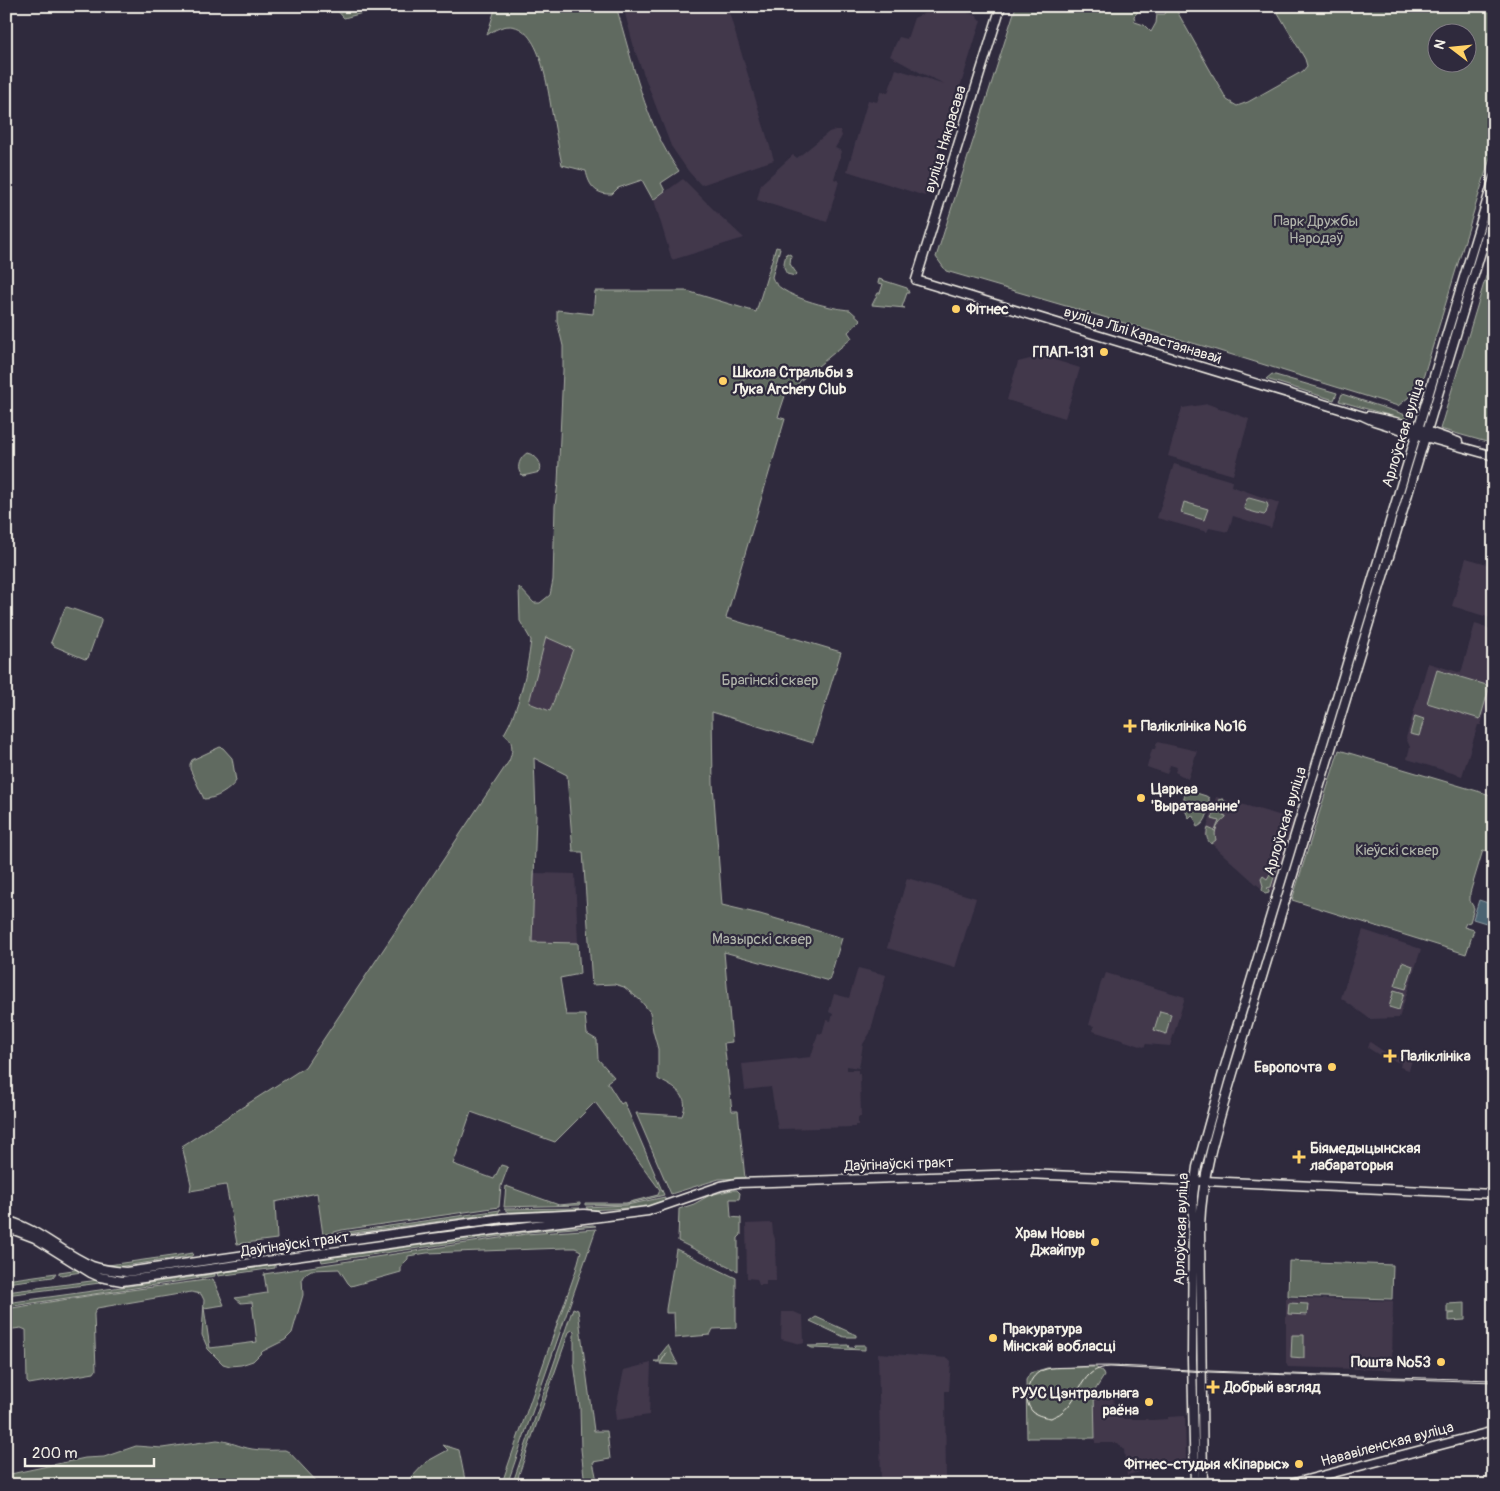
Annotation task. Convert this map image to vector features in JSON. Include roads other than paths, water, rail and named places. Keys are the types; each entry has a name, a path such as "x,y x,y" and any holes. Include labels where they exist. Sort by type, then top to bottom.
{"main road":[{"name":"вуліца Някрасава","path":"916,280 1001,6"},
{"name":"Арлоўская вуліца","path":"1203,1485 1197,1405 1192,1209 1195,1181 1223,1073 1494,178"},
{"name":"Арлоўская вуліца","path":"1194,1485 1200,1226 1204,1181 1233,1073 1494,208"},
{"name":"вуліца Лілі Карастаянавай","path":"916,280 1363,416 1374,421 1418,431 1494,456"},
{"name":"Даўгінаўскі тракт","path":"6,1227 35,1238 100,1277 122,1281 648,1211 721,1186 749,1182 1025,1174 1494,1194"},
{"name":"Даўгінаўскі тракт","path":"6,1220 37,1233 91,1266 105,1270 126,1272 503,1218 584,1214 600,1216"},
{"path":"155,1269 157,1277"},
{"name":"Нававіленская вуліца","path":"1287,1485 1494,1431"}],"water":[{"path":"1479,900 1491,904 1486,923 1473,919"}],"tram line":[{"path":"1494,1380 1090,1366 1043,1370 1031,1380 1027,1397 1033,1412 1051,1418 1069,1406 1086,1378 1092,1372 1110,1367 1494,1382"}],"place":[{"name":"Фітнес","path":"956,309"},
{"name":"ГПАП-131","path":"1104,352"},
{"name":"Школа Стральбы з Лука Archery Club","path":"723,381"},
{"name":"Паліклініка №16","path":"1130,726"},
{"name":"Царква 'Выратаванне'","path":"1141,798"},
{"name":"Паліклініка","path":"1390,1056"},
{"name":"Европочта","path":"1332,1067"},
{"name":"Біямедыцынская лабараторыя","path":"1299,1157"},
{"name":"Храм Новы Джайпур","path":"1095,1242"},
{"name":"Пракуратура Мінскай вобласці","path":"993,1338"},
{"name":"Пошта №53","path":"1441,1362"},
{"name":"Добрый взгляд","path":"1213,1387"},
{"name":"РУУС Цэнтральнага раёна","path":"1149,1402"},
{"name":"Фітнес-студыя «Кіпарыс»","path":"1299,1464"}],"park label":[{"name":"Парк Дружбы Народаў","path":"1316,230"},
{"name":"Брагінскі сквер","path":"770,680"},
{"name":"Кіеўскі сквер","path":"1397,850"},
{"name":"Мазырскі сквер","path":"762,939"}]}
